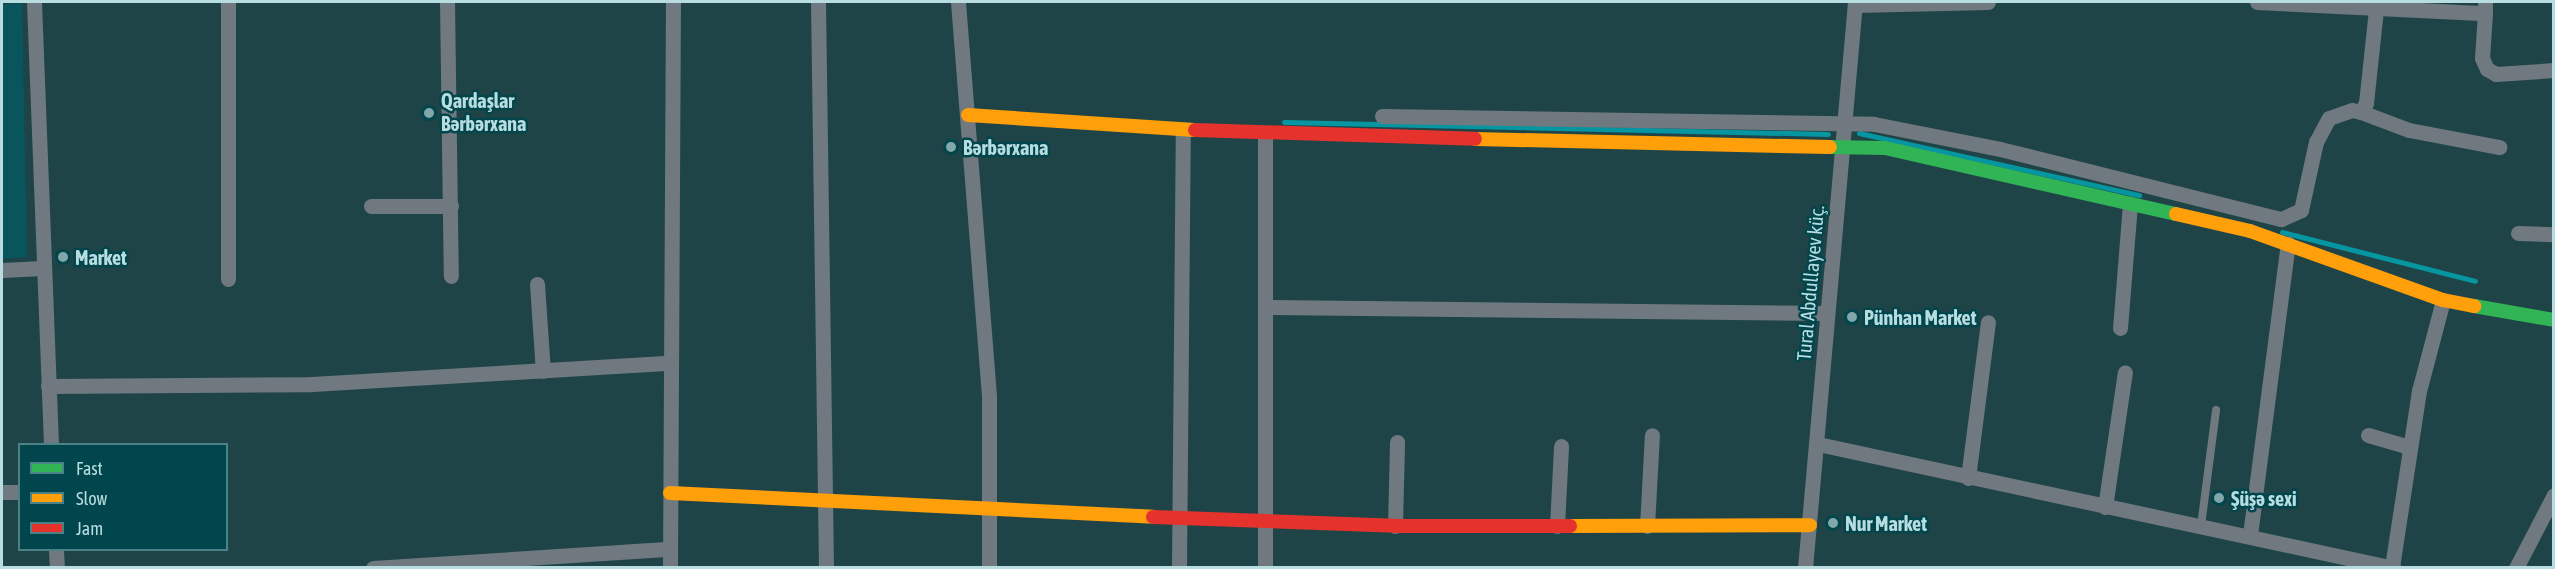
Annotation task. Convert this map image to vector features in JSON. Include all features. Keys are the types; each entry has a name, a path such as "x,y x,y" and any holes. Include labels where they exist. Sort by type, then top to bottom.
{"street":[{"path":"34,2 51,443"},
{"path":"228,2 228,279"},
{"path":"447,2 451,276"},
{"path":"670,567 669,363 673,2"},
{"path":"818,2 827,502 826,567"},
{"path":"958,2 988,396 988,567"},
{"path":"1855,3 1988,2"},
{"path":"2257,2 2376,10 2485,7 2482,58 2487,69 2496,74 2553,70"},
{"name":"Tural Abdullayev küç.","path":"1805,567 1818,444 1827,313 1855,3"},
{"path":"2361,112 2368,90 2376,10"},
{"path":"1382,116 1845,122 2000,149 2281,219 2301,210 2316,142 2329,118 2352,110 2409,130 2499,147"},
{"path":"968,115 1265,135 1843,144 1885,148 2130,203 2288,243 2443,300 2553,320"},
{"path":"1179,567 1183,131"},
{"path":"1265,135 1265,567"},
{"path":"2120,328 2130,203"},
{"path":"371,206 451,206"},
{"path":"2518,233 2553,234"},
{"path":"2250,535 2288,243"},
{"path":"2,270 43,268"},
{"path":"537,284 543,371"},
{"path":"1818,444 1968,478 2250,535 2393,567 2409,447 2443,300"},
{"path":"1265,307 1827,313"},
{"path":"1968,478 1988,322"},
{"path":"48,386 312,384 669,363"},
{"path":"2105,507 2125,372"},
{"path":"1647,526 1652,435"},
{"path":"2368,435 2409,447"},
{"path":"1395,526 1397,442"},
{"path":"1557,526 1561,446"},
{"path":"2,492 18,492"},
{"path":"670,493 989,511 1395,526 1810,525"},
{"path":"2516,567 2553,495"},
{"path":"373,567 669,549"},
{"path":"56,551 57,567"}],"lane":[{"path":"2201,526 2216,410"}],"shaded area":[{"path":"22,3 27,257 2,259 2,5"}],"waterway":[{"path":"1284,122 1828,134"},
{"path":"1859,133 2139,195"},
{"path":"2282,232 2475,281"}],"traffic: fast":[{"path":"1830,147 1885,148 2176,214"},
{"path":"2474,306 2554,320"}],"traffic: slow":[{"path":"968,115 1195,130"},
{"path":"1475,139 1830,147"},
{"path":"2176,214 2250,231 2443,300 2474,306"},
{"path":"670,493 1153,517"},
{"path":"1570,526 1810,525"}],"traffic: jam":[{"path":"1195,130 1475,139"},
{"path":"1153,517 1395,526 1570,526"}],"place":[{"name":"Qardaşlar Bərbərxana","path":"429,113"},
{"name":"Bərbərxana","path":"951,147"},
{"name":"Market","path":"63,257"},
{"name":"Pünhan Market","path":"1852,317"},
{"name":"Şüşə sexi","path":"2219,498"},
{"name":"Nur Market","path":"1833,523"}]}
